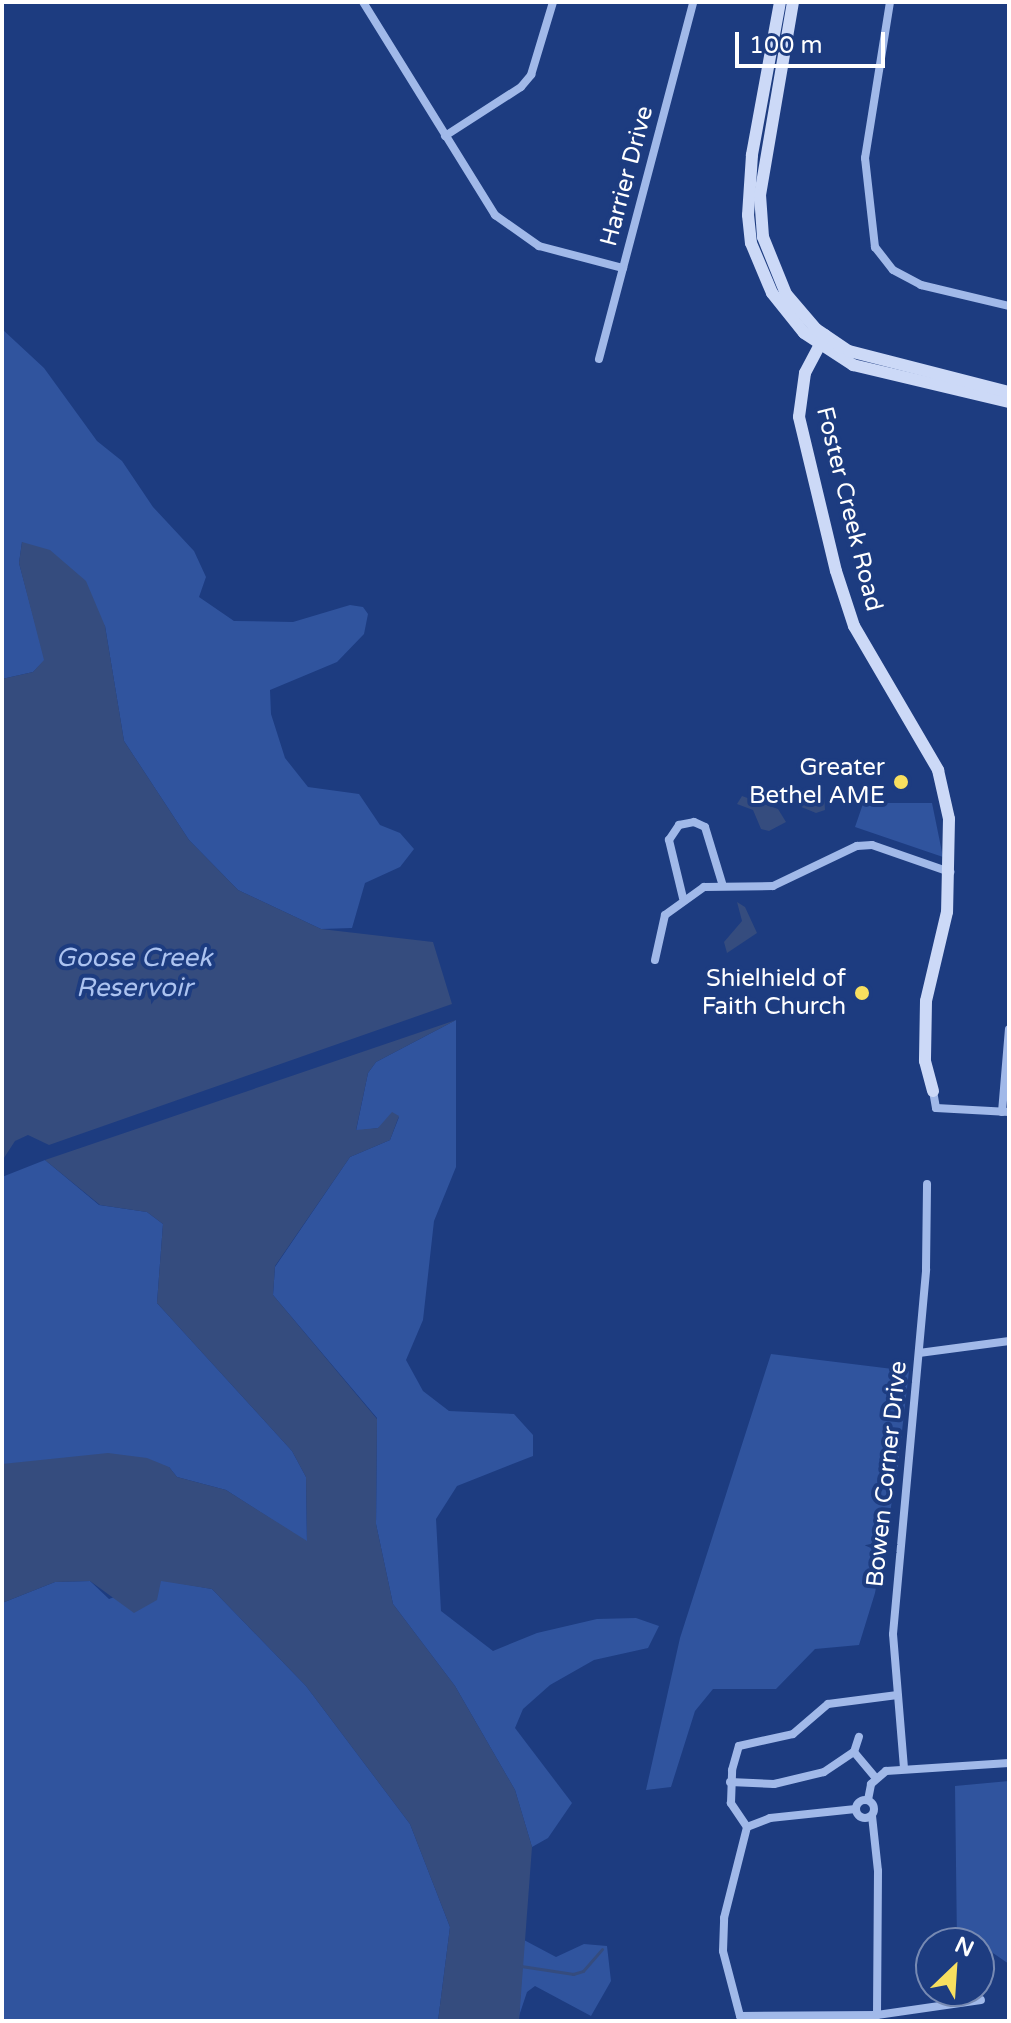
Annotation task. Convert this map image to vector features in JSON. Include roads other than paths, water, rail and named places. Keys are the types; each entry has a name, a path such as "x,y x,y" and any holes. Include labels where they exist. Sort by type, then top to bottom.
{"street":[{"path":"363,2 445,136 508,229 539,246 623,268"},
{"path":"445,136 531,75 553,2"},
{"name":"Harrier Drive","path":"599,359 693,2"},
{"path":"780,2 752,155 748,215 751,243 772,293 822,340 875,372 1009,402"},
{"path":"793,2 771,115 760,212 772,266 786,294 822,340 870,360 1009,392"},
{"path":"890,2 865,158 875,247 893,270 921,285 1009,306"},
{"name":"Foster Creek Road","path":"822,340 805,373 799,417 833,556 854,626 938,770 949,819 952,872 926,1001 925,1061 933,1091"},
{"path":"683,898 669,840 679,825 694,822 705,827 722,883"},
{"path":"655,960 665,915 683,898 722,883 773,886 857,846 872,845 952,872"},
{"path":"933,1091 934,1112 1005,1112 1009,1029"},
{"name":"Bowen Corner Drive","path":"904,1768 892,1650 895,1571 919,1353 927,1184"},
{"path":"919,1353 1009,1341"},
{"path":"897,1695 828,1704 793,1734 750,1740 739,1746 730,1782 731,1803 747,1827 724,1918 723,1951 738,2018 877,2015 932,2007"},
{"path":"730,1782 792,1782 824,1772 854,1752 859,1737"},
{"path":"854,1752 876,1778"},
{"path":"876,1778 904,1768 1009,1763"},
{"path":"747,1827 782,1816 856,1809 868,1800 876,1778"},
{"path":"868,1800 875,1807 872,1816 878,1871 877,2015"},
{"path":"856,1809 863,1818 872,1816"}],"water":[{"name":"Goose Creek Reservoir","path":"22,542 50,550 86,581 105,626 124,741 189,840 238,890 321,929 433,942 452,1004 49,1145 28,1135 15,1141 2,1161 2,679 33,672 44,660 19,563"},
{"path":"779,786 824,795 825,810 816,813 794,804 774,793"},
{"path":"742,796 778,809 786,822 769,831 761,829 753,810 737,804"},
{"path":"737,902 745,907 757,933 727,953 724,942 742,921"},
{"path":"456,1020 376,1062 368,1073 356,1130 378,1128 392,1112 399,1116 390,1140 350,1157 275,1266 273,1295 377,1419 376,1524 393,1604 455,1686 515,1790 532,1847 519,2021 438,2021 450,1927 410,1824 306,1686 212,1589 161,1581 157,1600 134,1613 90,1581 55,1582 2,1603 2,1464 108,1453 147,1458 169,1467 177,1477 226,1490 307,1541 306,1477 292,1451 157,1303 163,1224 147,1212 100,1205 45,1160"}],"waterway":[{"path":"521,1966 573,1974 583,1971 602,1949"}],"place":[{"name":"Greater Bethel AME","path":"901,782"},
{"name":"Shielhield of Faith Church","path":"862,993"}]}
